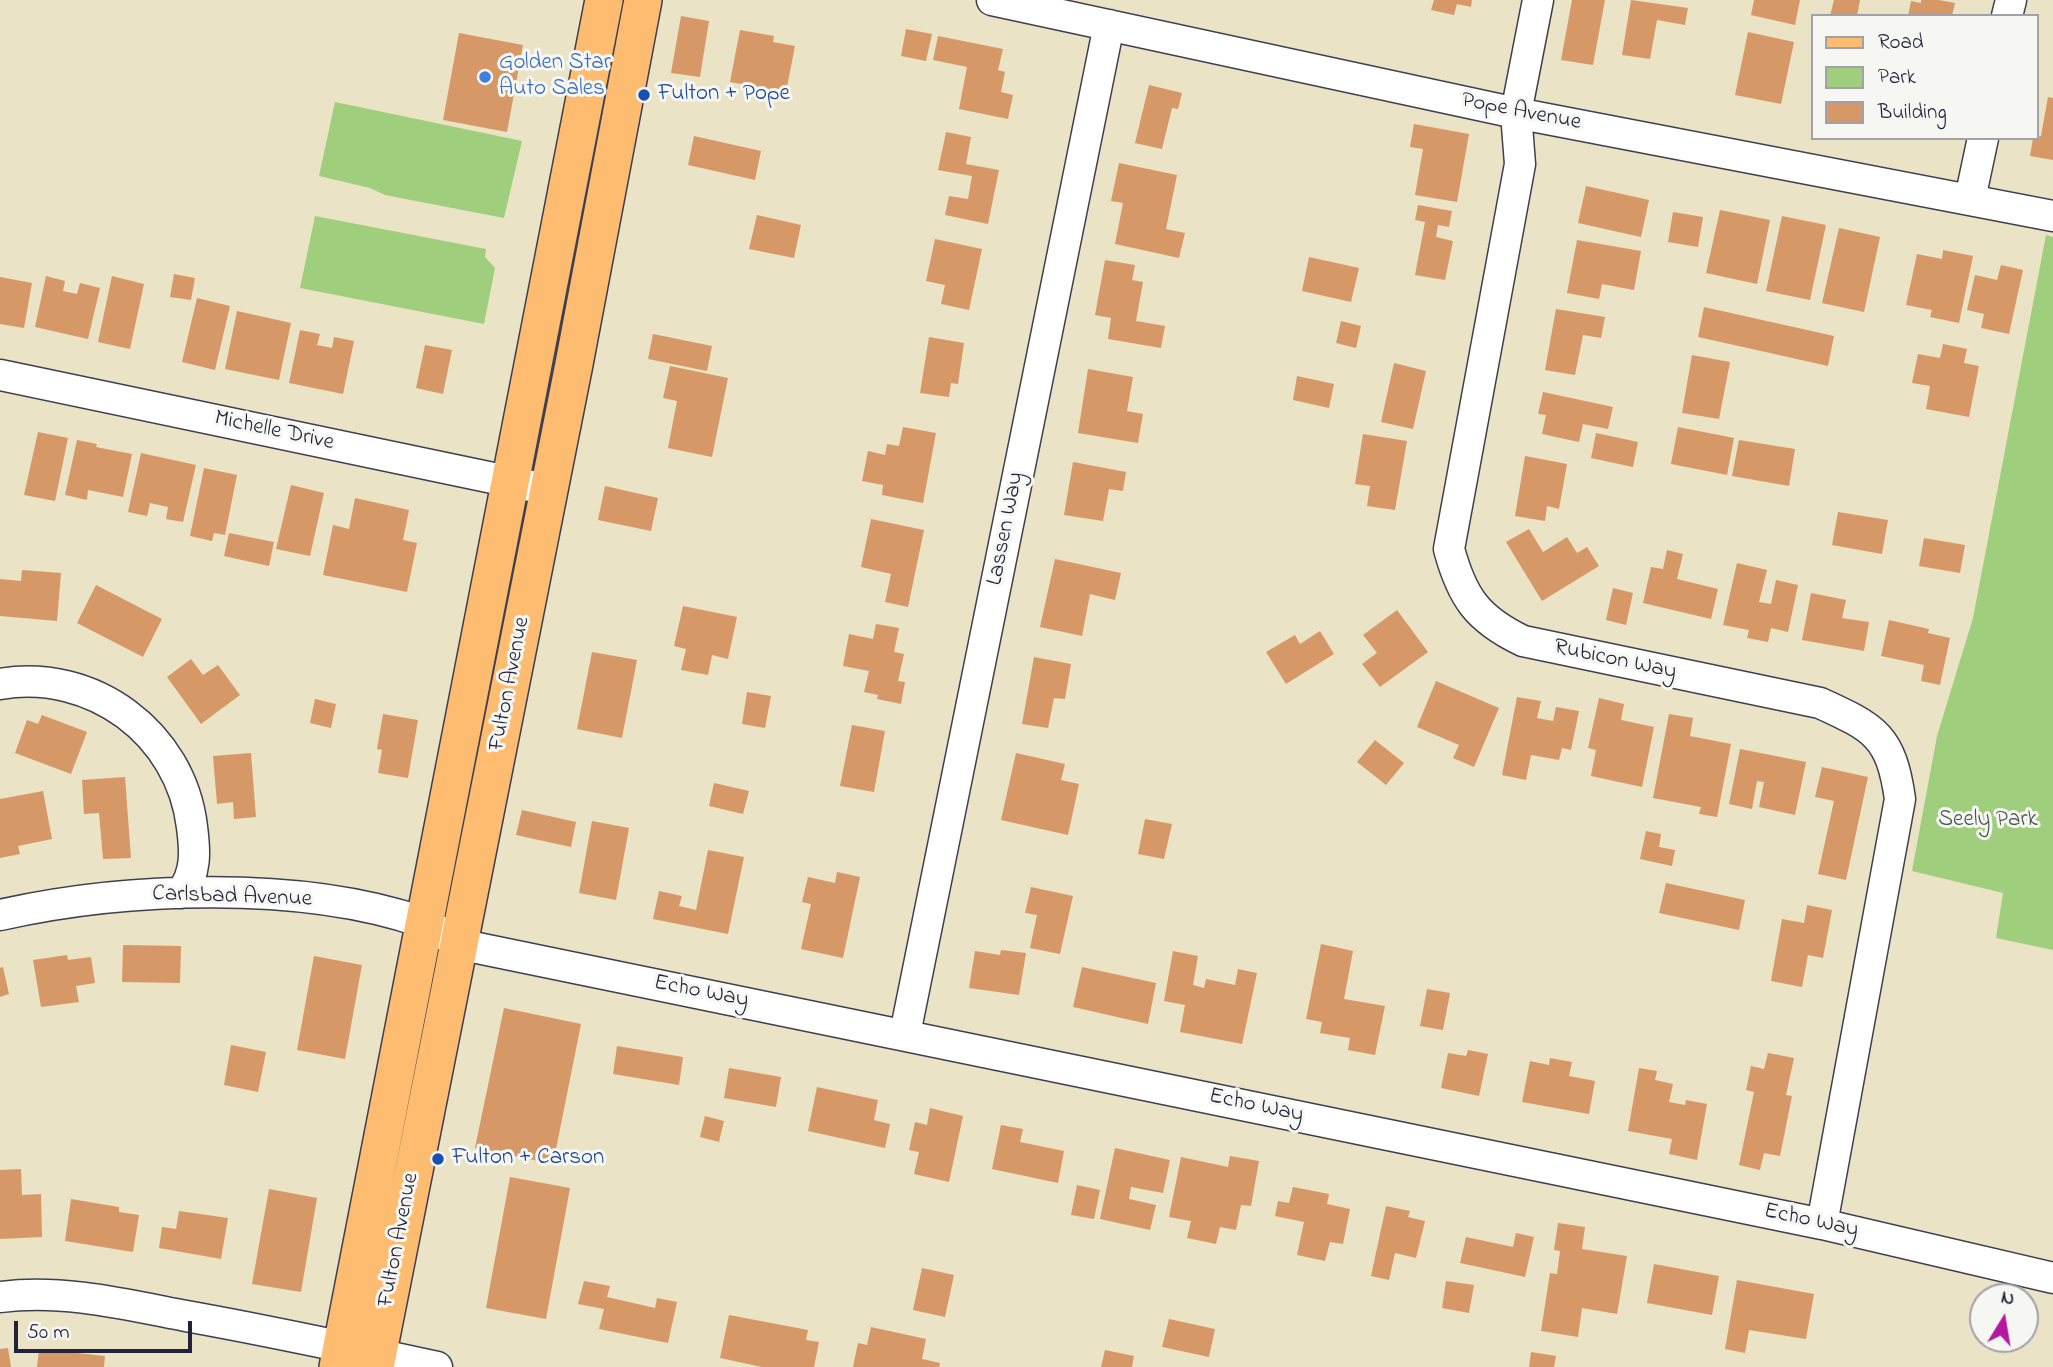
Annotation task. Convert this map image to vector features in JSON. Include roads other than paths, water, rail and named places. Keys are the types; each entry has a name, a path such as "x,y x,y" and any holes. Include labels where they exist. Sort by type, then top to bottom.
{"main road":[{"name":"Fulton Avenue","path":"358,1358 424,922 604,0"},
{"name":"Fulton Avenue","path":"358,1358 458,944 643,0"}],"street":[{"name":"Pope Avenue","path":"992,0 1516,113 2053,216"},
{"name":"Rubicon Way","path":"1538,0 1516,113 1520,164 1449,549 1463,592 1496,628 1523,641 1820,703 1853,718 1881,738 1895,767 1900,799 1822,1224"},
{"name":"Lassen Way","path":"905,1034 1109,24"},
{"path":"1970,199 1983,140"},
{"name":"Michelle Drive","path":"0,375 549,489"},
{"path":"0,684 44,682 78,688 117,706 150,733 179,776 190,809 194,860 191,877 181,893"},
{"name":"Carlsbad Avenue","path":"0,915 86,900 181,893 248,894 339,902 424,922 458,944"},
{"name":"Echo Way","path":"458,944 1822,1224 2053,1278"},
{"path":"0,1297 64,1295 131,1305 358,1358 438,1367"}],"place":[{"name":"Golden Star Auto Sales","path":"485,77"},
{"name":"Fulton + Pope","path":"644,95"},
{"name":"Fulton + Carson","path":"438,1159"}],"park label":[{"name":"Seely Park","path":"1988,821"}]}
